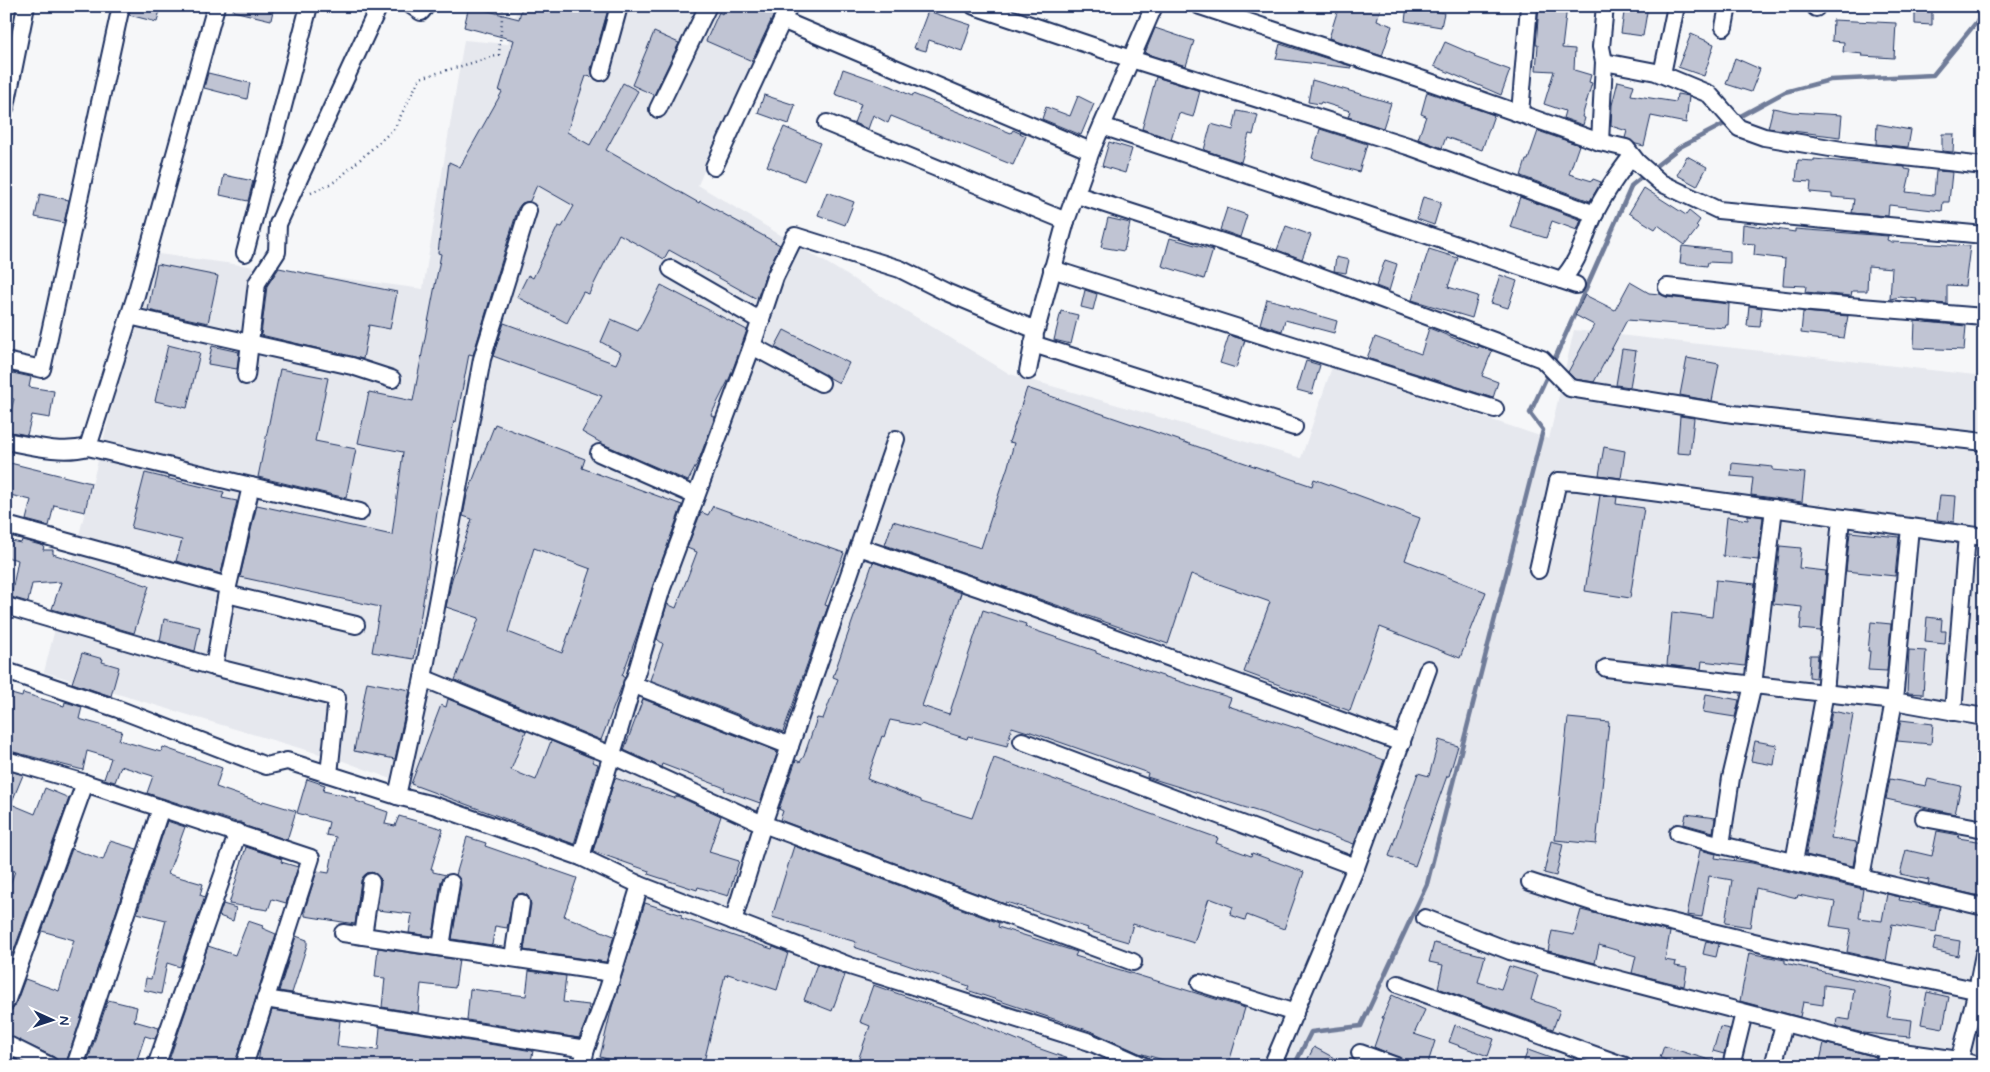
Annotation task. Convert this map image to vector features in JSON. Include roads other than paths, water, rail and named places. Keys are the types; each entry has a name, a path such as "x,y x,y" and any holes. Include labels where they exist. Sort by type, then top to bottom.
{"street":[{"path":"6,106 26,6"},
{"path":"6,360 42,369 121,6"},
{"path":"88,447 129,316 216,6"},
{"path":"245,253 309,6"},
{"path":"246,376 257,283 277,252 278,224 379,6"},
{"path":"602,72 619,6"},
{"path":"658,109 708,6"},
{"path":"974,6 1131,60 1411,147 1595,214"},
{"path":"1028,371 1052,269 1066,221 1077,195 1091,151 1154,6"},
{"path":"1200,6 1520,113 1600,142 1626,148 1643,167 1668,187 1718,210 1984,236"},
{"path":"1520,113 1529,6"},
{"path":"1600,142 1604,62 1601,47 1605,6"},
{"path":"1662,74 1676,6"},
{"path":"1724,27 1728,6"},
{"path":"714,167 785,13 1091,151"},
{"path":"1604,62 1632,66 1662,74 1709,94 1739,128 1758,136 1826,148 1984,166"},
{"path":"827,123 1066,221"},
{"path":"1102,126 1569,283 1566,276 1580,252 1595,214 1616,176 1643,167"},
{"path":"1077,195 1266,256 1534,355 1551,368 1570,388 1733,414 1984,442"},
{"path":"397,796 423,678 482,359 528,211"},
{"path":"581,856 662,588 776,277 795,236 900,269 1035,337 1294,427"},
{"path":"671,269 761,321"},
{"path":"1052,269 1495,409"},
{"path":"1667,287 1812,303 1984,317"},
{"path":"129,316 352,366 392,379"},
{"path":"752,346 821,383"},
{"path":"733,921 763,824 896,440"},
{"path":"6,441 58,449 77,450 88,447 360,512"},
{"path":"599,453 696,496"},
{"path":"1538,570 1558,481 1578,482 1984,537"},
{"path":"214,667 250,486"},
{"path":"1721,845 1731,778 1753,685 1774,508"},
{"path":"1794,862 1825,692 1841,518"},
{"path":"6,525 228,590 356,625"},
{"path":"1861,876 1894,701 1910,527"},
{"path":"1952,712 1967,534"},
{"path":"859,547 982,589 1402,743"},
{"path":"6,606 214,667 338,698 329,774"},
{"path":"1606,668 1825,692 1984,716"},
{"path":"1272,1066 1356,867 1428,669"},
{"path":"6,672 118,709 266,766 287,761 397,796 433,805 581,856 640,885 850,966 1090,1042 1144,1066"},
{"path":"423,678 611,755 763,824 1133,962"},
{"path":"632,684 790,746"},
{"path":"1022,741 1356,867"},
{"path":"6,760 86,783 238,832 311,858 265,999 249,1065"},
{"path":"6,1002 86,783"},
{"path":"75,1066 161,808"},
{"path":"1924,818 1984,829"},
{"path":"156,1066 238,832"},
{"path":"1678,833 1721,845 1861,876 1984,907"},
{"path":"363,936 371,882"},
{"path":"1530,882 1604,906 1779,948 1981,991"},
{"path":"441,948 451,883"},
{"path":"582,1066 640,885"},
{"path":"513,958 521,903"},
{"path":"1425,918 1510,951 1784,1024 1886,1058 1979,1066"},
{"path":"343,933 612,973"},
{"path":"1959,1063 1981,991 1984,954"},
{"path":"1200,983 1295,1013"},
{"path":"1398,984 1625,1066"},
{"path":"265,999 586,1049"},
{"path":"1731,1066 1744,1013"},
{"path":"1773,1066 1784,1024"},
{"path":"6,1044 50,1066"},
{"path":"1360,1053 1396,1066"}],"waterway":[{"path":"1735,119 1785,92 1830,80 1933,75 1984,13"},
{"path":"1652,169 1680,147 1728,122"},
{"path":"1552,365 1632,185 1646,174"},
{"path":"1294,1066 1311,1032 1361,1026 1427,884 1543,430 1530,413 1549,372"}]}
